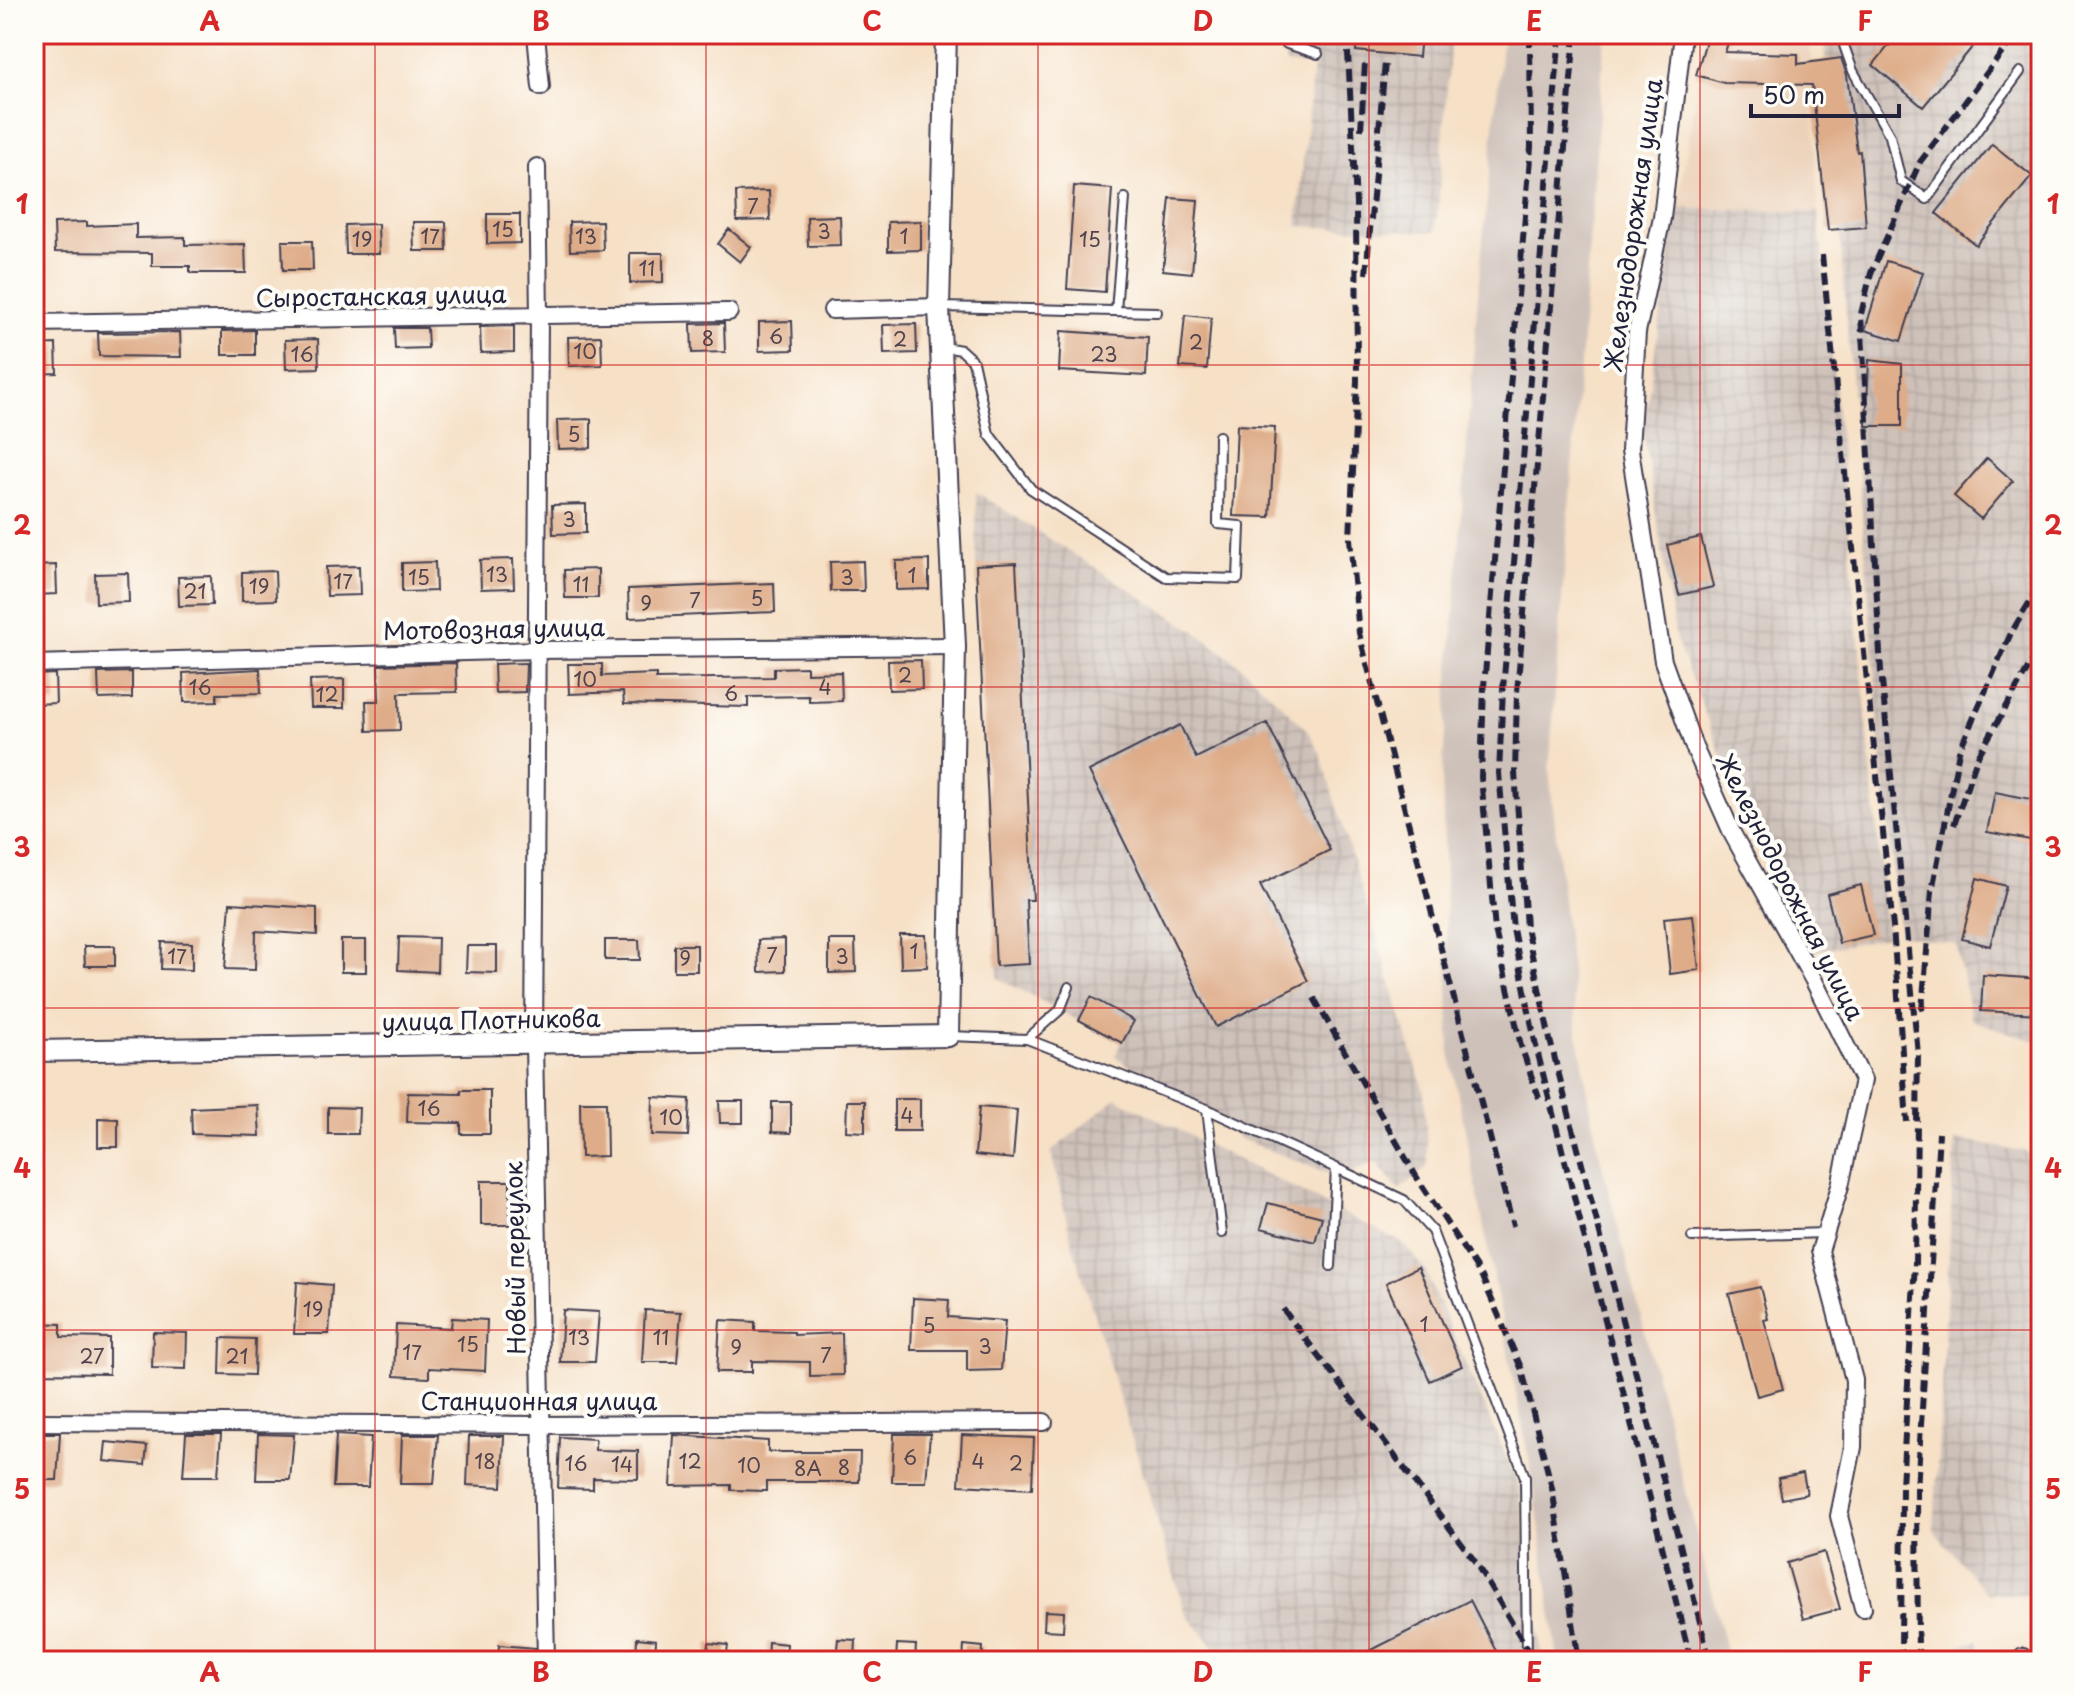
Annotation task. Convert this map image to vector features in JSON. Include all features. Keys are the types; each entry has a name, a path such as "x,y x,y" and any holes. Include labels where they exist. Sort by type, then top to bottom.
{"street":[{"path":"536,34 541,87"},
{"path":"946,34 939,307 955,646 948,1036"},
{"name":"Железнодорожная улица","path":"1683,34 1662,218 1637,332 1630,450 1663,661 1694,747 1733,835 1863,1080 1820,1251 1854,1380 1853,1447 1839,1516 1863,1608"},
{"name":"Новый переулок","path":"537,167 538,650 534,1045 546,1661"},
{"path":"832,310 939,307"},
{"name":"Сыростанская улица","path":"34,323 729,312"},
{"name":"Мотовозная улица","path":"34,664 538,650 955,646"},
{"name":"улица Плотникова","path":"34,1051 948,1036"},
{"name":"Станционная улица","path":"34,1422 541,1425 1044,1422"}],"lane":[{"path":"1274,34 1287,44 1318,54"},
{"path":"1840,34 1853,71 1890,136 1901,181 1927,199 2020,72"},
{"path":"1116,311 1125,198"},
{"path":"939,307 1157,312"},
{"path":"943,347 961,350 973,361 989,434 1031,489 1166,577 1238,579 1240,526 1218,524 1219,436"},
{"path":"1027,1039 1060,1010 1069,987"},
{"path":"948,1036 1027,1039 1207,1109 1404,1200 1432,1231 1525,1477 1527,1661"},
{"path":"1207,1109 1222,1233"},
{"path":"1331,1266 1336,1168"},
{"path":"1692,1237 1825,1233"}],"shaded area":[{"path":"1288,34 1451,34 1436,232 1297,226 1313,66 1285,63"},
{"path":"1503,34 1605,34 1549,771 1578,1036 1598,1149 1729,1661 1558,1661 1533,1480 1450,1053 1442,776 1479,281"},
{"path":"1706,34 1810,34 1818,212 1677,208"},
{"path":"1824,34 1872,34 1882,38 1884,34 2041,34 2041,1043 1971,1020 1956,944 1900,935 1884,789"},
{"path":"1677,208 1818,212 1887,937 1810,952 1755,841 1676,640 1643,431"},
{"path":"976,492 1195,631 1243,668 1307,730 1320,753 1424,1092 1428,1166 1399,1190 1376,1162 1339,1177 1243,1140 1115,1056 1121,1043 998,978 976,565"},
{"path":"1116,1098 1402,1243 1424,1268 1519,1486 1542,1661 1226,1661 1186,1614 1072,1243 1051,1152"},
{"path":"1955,1140 2041,1154 2041,1596 1987,1593 1934,1531"},
{"path":"1978,1640 1982,1661 1914,1661"}],"building":[{"path":"1357,34 1421,34 1419,57 1356,51"},
{"path":"1708,34 1731,34 1725,52 1798,54 1798,64 1841,58 1847,75 1857,152 1860,151 1866,227 1828,230 1812,85 1724,83 1696,75"},
{"path":"1898,34 1983,34 1923,107 1873,65"},
{"path":"1992,144 2032,176 1976,245 1936,213"},
{"path":"1074,186 1112,189 1105,292 1067,289"},
{"path":"769,191 770,220 737,221 736,192"},
{"path":"1170,198 1198,200 1192,273 1163,270"},
{"path":"487,214 520,214 520,243 487,244"},
{"path":"840,216 841,245 808,246 807,217"},
{"path":"602,221 603,250 570,251 569,222"},
{"path":"921,221 921,250 888,251 888,222"},
{"path":"87,222 87,226 136,224 136,238 185,237 185,245 245,244 246,273 190,273 190,266 152,266 152,253 55,252 54,223"},
{"path":"413,222 446,222 447,251 414,251"},
{"path":"378,224 379,254 346,254 345,225"},
{"path":"729,229 751,247 740,262 718,244"},
{"path":"282,241 312,241 313,270 283,270"},
{"path":"630,253 663,253 663,282 630,283"},
{"path":"1886,261 1923,272 1901,341 1865,330"},
{"path":"1185,315 1211,318 1207,369 1180,367"},
{"path":"792,321 793,350 759,351 759,322"},
{"path":"724,323 725,352 692,353 691,324"},
{"path":"916,324 917,353 884,354 883,325"},
{"path":"514,326 514,352 481,353 480,327"},
{"path":"394,328 427,328 428,348 395,349"},
{"path":"255,330 255,355 222,355 222,331"},
{"path":"1061,331 1148,337 1146,376 1059,371"},
{"path":"180,332 181,357 99,356 98,333"},
{"path":"601,336 602,365 569,366 568,337"},
{"path":"318,339 319,368 286,369 285,340"},
{"path":"56,344 57,373 34,374 34,345"},
{"path":"1869,360 1902,364 1902,426 1866,426"},
{"path":"591,419 591,448 558,449 557,420"},
{"path":"1237,425 1275,427 1270,517 1233,516"},
{"path":"1987,458 2013,481 1981,519 1954,496"},
{"path":"586,504 586,533 553,534 552,505"},
{"path":"1701,537 1713,587 1679,595 1667,545"},
{"path":"513,559 514,588 481,589 480,560"},
{"path":"929,560 929,589 896,590 896,561"},
{"path":"863,561 864,591 831,591 830,562"},
{"path":"435,562 436,591 402,592 402,563"},
{"path":"1016,563 1033,900 1026,900 1029,964 996,966 976,565"},
{"path":"56,565 57,594 34,595 34,566"},
{"path":"359,566 360,595 327,596 326,567"},
{"path":"598,569 598,598 565,598 564,570"},
{"path":"275,571 276,600 242,601 242,572"},
{"path":"128,573 129,602 96,603 95,574"},
{"path":"211,576 212,605 179,606 178,577"},
{"path":"774,583 775,612 629,618 628,589"},
{"path":"921,660 922,689 889,690 888,661"},
{"path":"456,663 457,692 399,693 400,730 367,731 366,701 379,701 378,665"},
{"path":"526,663 525,692 495,693 494,664"},
{"path":"568,664 602,664 602,676 656,674 656,679 774,677 774,668 807,667 807,673 841,672 842,701 809,702 809,696 748,697 748,707 624,704 623,692 569,694"},
{"path":"260,669 261,693 217,694 217,701 184,702 183,673"},
{"path":"132,672 132,698 99,699 98,673"},
{"path":"55,674 56,703 34,704 34,675"},
{"path":"344,679 344,708 311,708 310,680"},
{"path":"1267,723 1330,850 1260,885 1308,981 1216,1027 1089,771 1180,725 1196,758"},
{"path":"1995,792 2041,801 2041,842 1987,832"},
{"path":"1977,878 2006,886 1990,946 1962,939"},
{"path":"1861,885 1873,935 1839,943 1827,894"},
{"path":"230,903 317,908 317,935 256,931 255,970 225,969"},
{"path":"1693,915 1699,970 1670,974 1664,918"},
{"path":"900,935 926,935 927,967 901,968"},
{"path":"399,937 438,938 437,972 398,970"},
{"path":"785,939 785,971 759,972 758,940"},
{"path":"341,940 366,940 366,972 341,972"},
{"path":"605,940 639,940 640,960 605,960"},
{"path":"829,940 855,940 856,972 829,973"},
{"path":"162,942 192,943 192,970 161,969"},
{"path":"674,945 697,945 697,971 674,971"},
{"path":"84,946 115,946 115,966 85,966"},
{"path":"467,946 497,946 497,973 466,972"},
{"path":"1983,975 2041,979 2041,1014 1981,1011"},
{"path":"1091,997 1134,1021 1122,1043 1079,1020"},
{"path":"461,1090 490,1090 490,1134 461,1134 461,1123 407,1122 408,1093 461,1094"},
{"path":"653,1097 690,1099 688,1136 652,1135"},
{"path":"894,1099 920,1099 920,1131 894,1131"},
{"path":"719,1101 743,1101 743,1123 720,1123"},
{"path":"847,1101 865,1101 865,1132 846,1131"},
{"path":"580,1102 606,1102 607,1156 581,1157"},
{"path":"772,1102 791,1102 791,1133 772,1132"},
{"path":"258,1105 260,1136 192,1134 191,1108"},
{"path":"328,1107 359,1108 358,1134 328,1134"},
{"path":"979,1107 1017,1110 1013,1159 975,1155"},
{"path":"98,1118 118,1119 118,1147 98,1147"},
{"path":"481,1181 510,1181 510,1225 481,1225"},
{"path":"1268,1203 1322,1217 1315,1242 1261,1228"},
{"path":"1418,1267 1462,1366 1430,1381 1386,1283"},
{"path":"297,1282 332,1285 329,1334 294,1334"},
{"path":"1760,1287 1768,1319 1764,1320 1783,1389 1757,1396 1729,1294"},
{"path":"913,1298 949,1300 948,1317 1005,1321 1001,1370 967,1371 967,1350 911,1350"},
{"path":"563,1310 599,1312 595,1362 560,1362"},
{"path":"645,1310 681,1312 677,1362 642,1362"},
{"path":"452,1318 487,1320 485,1371 429,1368 429,1378 394,1376 396,1325 451,1328"},
{"path":"720,1320 755,1322 755,1331 794,1332 794,1335 842,1333 843,1375 810,1376 810,1362 752,1361 752,1372 717,1372"},
{"path":"34,1323 61,1324 61,1337 109,1338 109,1374 34,1373"},
{"path":"153,1332 187,1333 186,1369 152,1368"},
{"path":"221,1338 255,1339 254,1375 220,1374"},
{"path":"34,1433 60,1433 57,1480 34,1480"},
{"path":"186,1434 221,1434 218,1476 183,1476"},
{"path":"258,1434 294,1435 290,1480 256,1480"},
{"path":"894,1434 930,1434 926,1482 892,1482"},
{"path":"336,1435 371,1437 368,1487 333,1487"},
{"path":"402,1435 438,1435 434,1484 400,1484"},
{"path":"674,1435 768,1441 768,1452 860,1452 859,1482 766,1482 766,1491 731,1490 731,1485 671,1486"},
{"path":"962,1435 1034,1438 1032,1489 959,1485"},
{"path":"469,1436 504,1436 502,1487 467,1485"},
{"path":"560,1437 595,1439 595,1450 638,1451 638,1479 593,1478 593,1489 558,1488"},
{"path":"106,1442 147,1446 145,1465 104,1461"},
{"path":"1803,1473 1807,1494 1782,1499 1778,1478"},
{"path":"1824,1552 1840,1609 1803,1619 1787,1563"},
{"path":"1470,1600 1501,1661 1350,1661"},
{"path":"1045,1611 1064,1612 1063,1631 1044,1630"},
{"path":"637,1638 656,1640 655,1659 636,1657"},
{"path":"838,1639 856,1640 855,1659 836,1658"},
{"path":"768,1642 787,1644 786,1661 767,1661"},
{"path":"709,1643 728,1645 726,1661 707,1661"},
{"path":"897,1644 916,1645 915,1661 896,1661"},
{"path":"499,1645 535,1648 535,1661 498,1661"},
{"path":"964,1645 983,1647 982,1661 963,1661"}],"railway":[{"path":"1347,34 1356,204 1357,381 1350,539 1359,633 1513,1226"},
{"path":"1530,34 1531,147 1484,686 1481,777 1495,930 1521,1046 1539,1098"},
{"path":"1560,34 1503,689 1499,773 1513,929 1535,1042 1691,1661"},
{"path":"1575,34 1517,692 1515,773 1526,927 1550,1040 1710,1661"},
{"path":"1901,1661 1902,1486 1915,1263 1918,1054 1881,671 1861,314 1871,273 1920,162 2016,34"},
{"path":"1361,130 1365,62"},
{"path":"1366,274 1385,63"},
{"path":"1822,255 1893,927 1907,1122"},
{"path":"1922,1010 1932,891 1959,751 2011,633 2041,583"},
{"path":"1954,825 1977,758 2041,646"},
{"path":"1314,998 1416,1176 1482,1277 1522,1370 1552,1488 1579,1661"},
{"path":"1918,1661 1917,1490 1939,1133"},
{"path":"1283,1309 1474,1560 1535,1661"}]}
